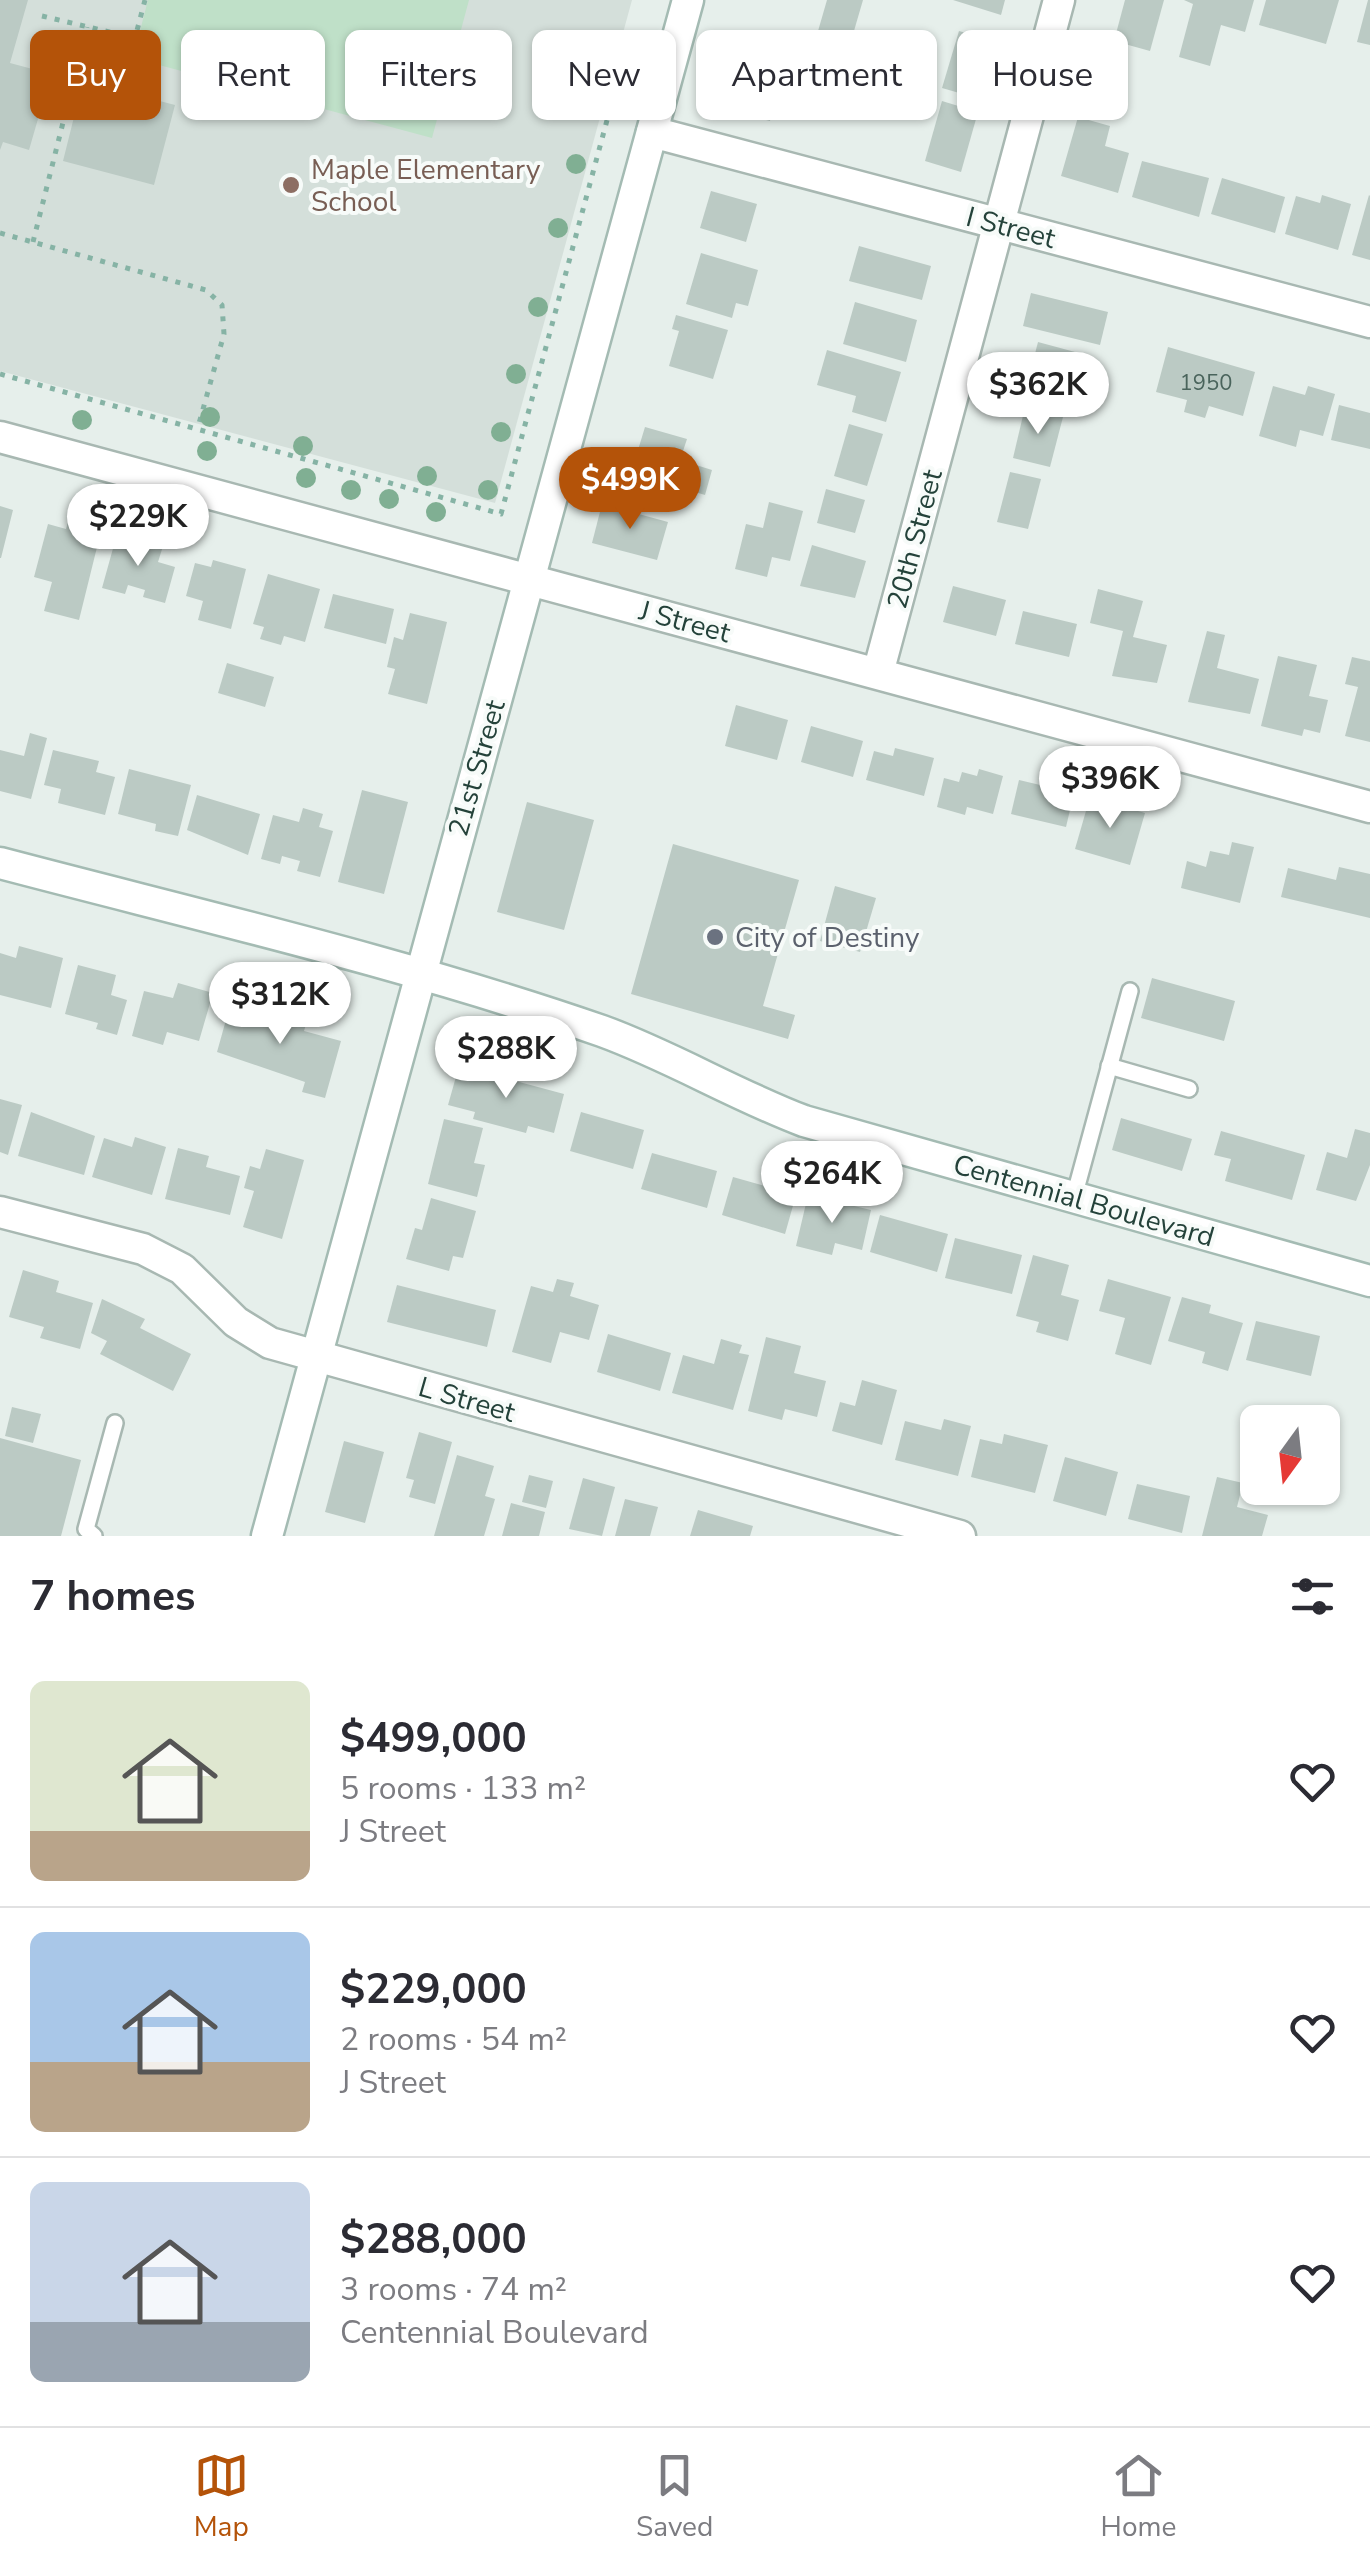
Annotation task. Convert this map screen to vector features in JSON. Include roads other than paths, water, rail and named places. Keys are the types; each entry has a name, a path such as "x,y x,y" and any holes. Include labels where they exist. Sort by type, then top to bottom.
{"street":[{"name":"21st Street","path":"267,1536 688,0"},
{"name":"20th Street","path":"878,673 1060,0"},
{"name":"I Street","path":"652,132 1370,322"},
{"name":"J Street","path":"0,438 1370,807"},
{"name":"Centennial Boulevard","path":"0,862 420,976 621,1038 747,1100 804,1120 1370,1281"},
{"name":"L Street","path":"0,1212 143,1249 182,1269 236,1322 270,1344 960,1536"}],"lane":[{"path":"1074,1197 1130,991"},
{"path":"1110,1066 1188,1088"},
{"path":"94,1536 86,1530 115,1423"}],"place":[{"name":"Maple Elementary School","path":"291,185"},
{"name":"City of Destiny","path":"715,937"}]}
